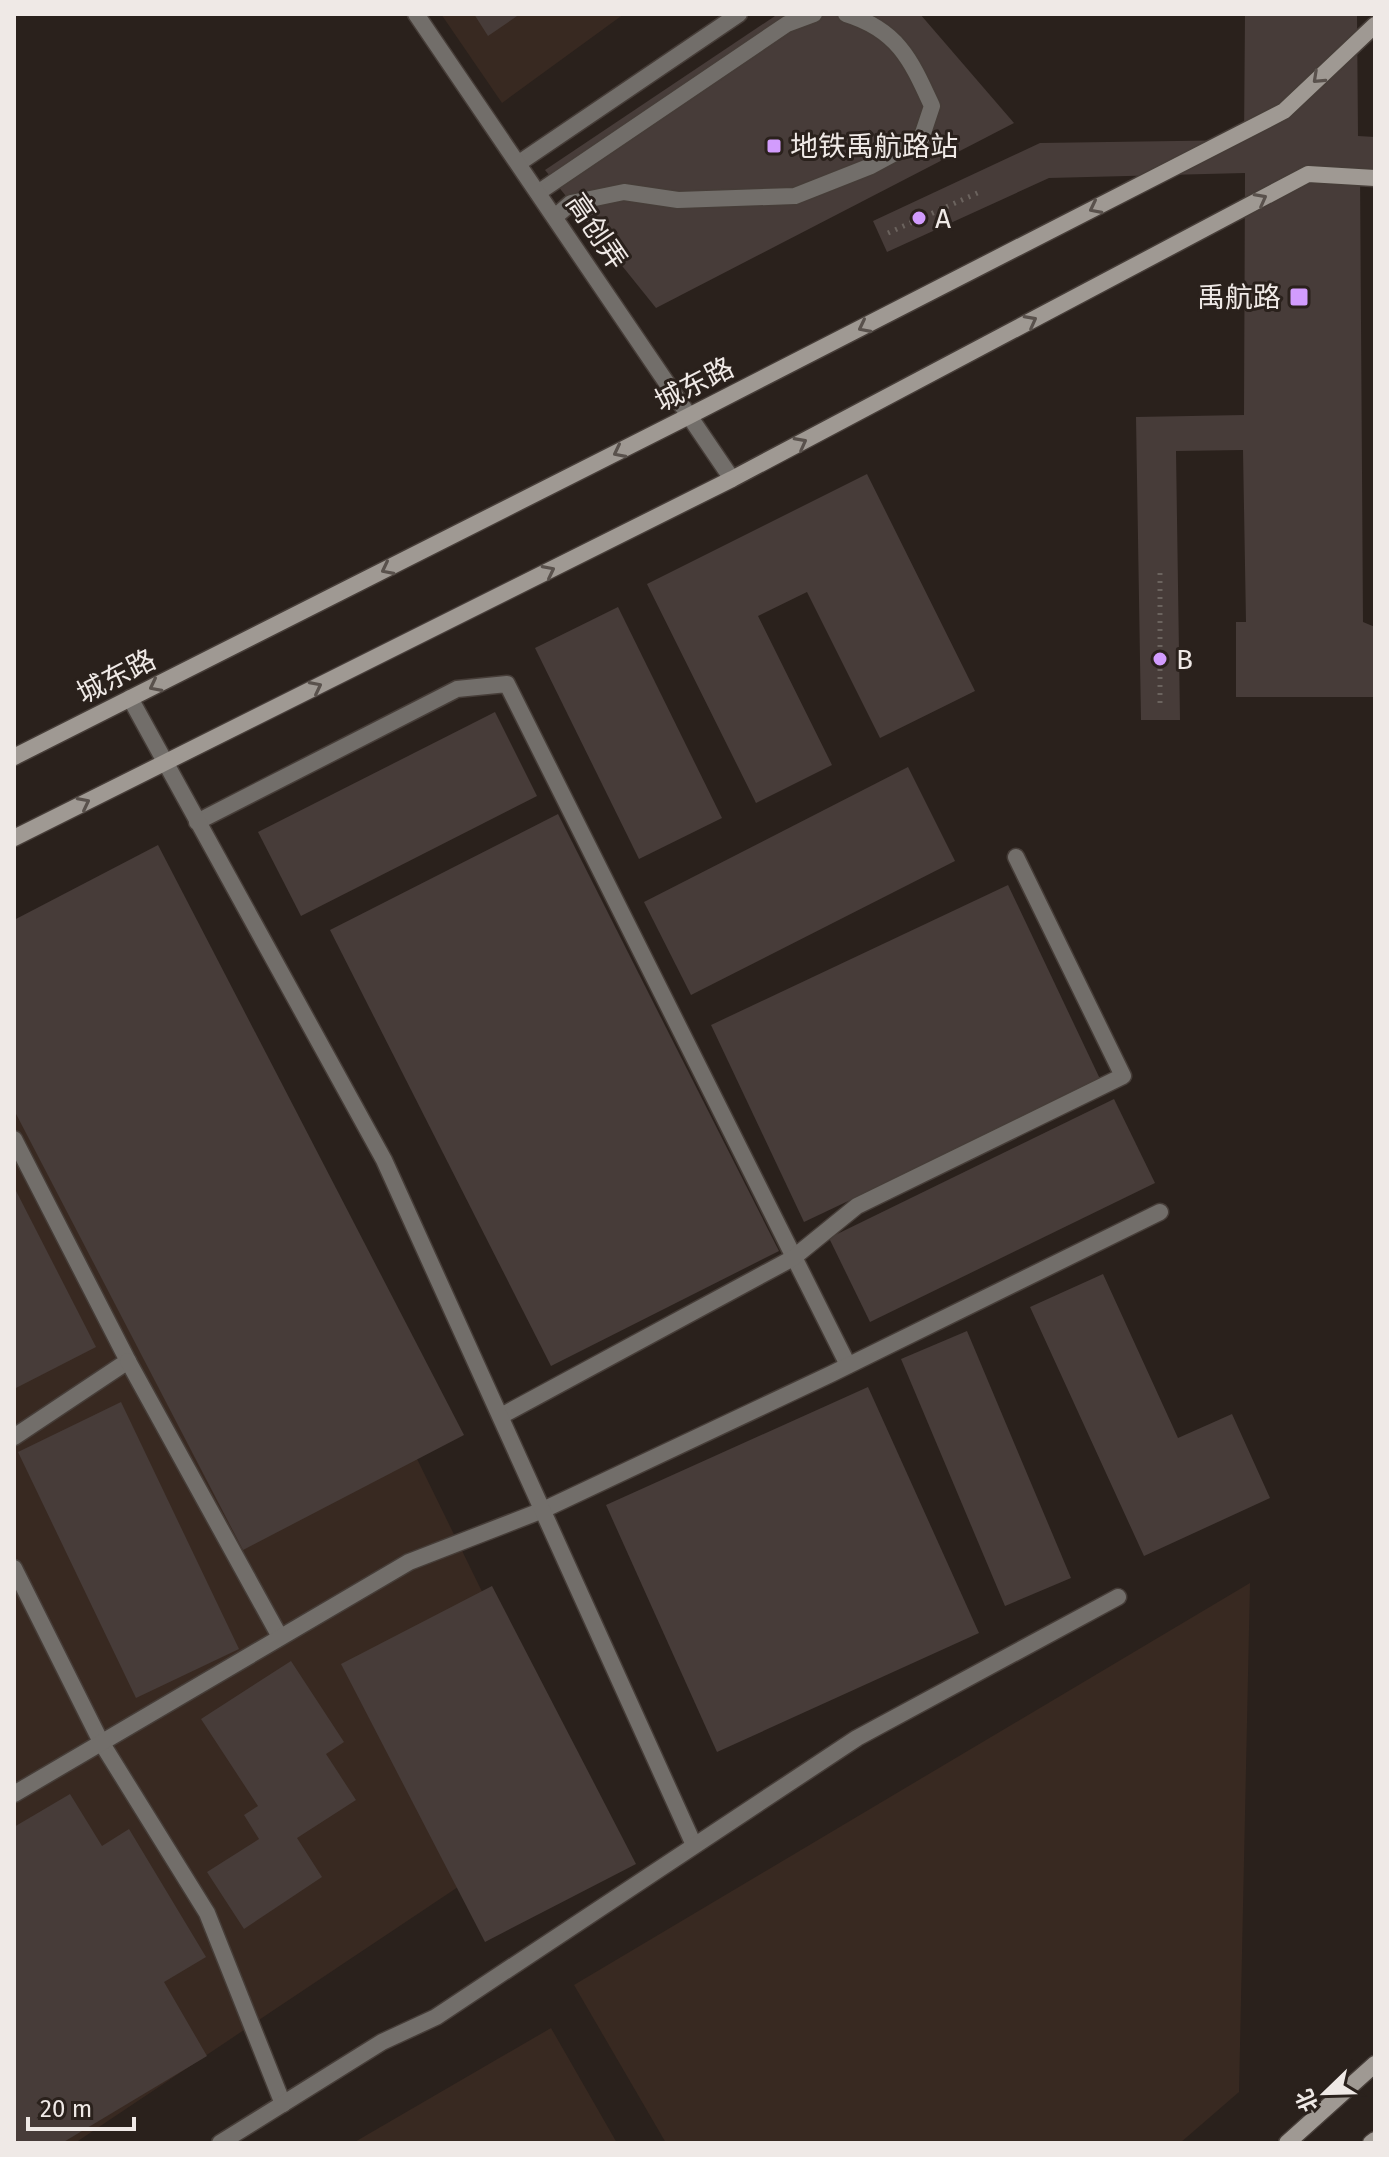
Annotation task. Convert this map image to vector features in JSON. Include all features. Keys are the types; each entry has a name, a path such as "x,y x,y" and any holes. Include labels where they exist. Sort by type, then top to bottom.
{"street":[{"name":"高创弄","path":"416,14 732,479"},
{"path":"519,163 739,14"},
{"path":"539,192 787,24 814,14"},
{"path":"556,216 571,203 624,192 678,200 795,196 871,166 921,139 932,106 909,56 870,21 846,14"},
{"name":"城东路","path":"14,757 1284,111 1375,25"},
{"path":"14,838 732,479 1308,174 1375,178"},
{"path":"197,822 457,689 507,684 848,1365"},
{"path":"130,698 384,1160 694,1845"},
{"path":"501,1416 793,1258 857,1206 1123,1076 1016,857"},
{"path":"14,1139 128,1361 280,1637"},
{"path":"14,1794 409,1562 543,1510 1160,1212"},
{"path":"14,1437 128,1361"},
{"path":"14,1568 101,1742 207,1913 283,2104"},
{"path":"220,2143 382,2042 436,2017 857,1738 1118,1597"},
{"path":"1287,2143 1375,2064"}],"path":[{"path":"888,233 982,191"},
{"path":"1160,573 1160,705"}],"shaded area":[{"path":"441,14 624,14 502,103"},
{"path":"139,891 585,1802 75,2143 14,2143 14,950"},
{"path":"1250,1583 1239,2092 1180,2143 666,2143 574,1985"},
{"path":"551,2028 617,2143 353,2143"}],"building":[{"path":"474,14 520,14 488,36"},
{"name":"地铁禹航路站","path":"778,14 920,14 1014,123 656,308 545,170"},
{"name":"禹航路","path":"1245,14 1357,14 1358,136 1375,137 1375,171 1360,171 1363,622 1375,627 1375,697 1236,697 1236,622 1246,622 1243,450 1176,451 1180,720 1141,720 1136,417 1244,415 1245,173 1049,178 887,252 873,221 1040,143 1244,140"},
{"path":"867,474 975,691 880,738 807,592 758,616 832,765 756,803 647,584"},
{"path":"618,607 722,818 639,859 535,648"},
{"path":"495,712 537,796 301,916 258,832"},
{"path":"908,767 955,861 691,995 644,902"},
{"path":"558,814 779,1251 551,1366 330,930"},
{"path":"158,845 464,1435 243,1550 14,1110 14,920"},
{"path":"1008,885 1101,1081 804,1222 711,1025"},
{"path":"1114,1099 1155,1183 870,1322 829,1238"},
{"path":"14,1187 96,1347 14,1389"},
{"path":"1103,1274 1178,1438 1232,1414 1270,1498 1144,1556 1030,1307"},
{"path":"967,1331 1071,1578 1005,1606 901,1359"},
{"path":"868,1387 979,1633 717,1752 606,1505"},
{"path":"121,1402 239,1649 136,1698 18,1452"},
{"path":"492,1586 636,1864 485,1942 341,1664"},
{"path":"291,1661 344,1742 326,1754 356,1800 297,1838 322,1877 244,1929 207,1872 259,1839 244,1815 258,1806 201,1719"},
{"path":"70,1794 102,1846 129,1829 206,1957 164,1982 207,2056 62,2143 14,2143 14,1827"}],"place":[{"name":"地铁禹航路站","path":"774,146"},
{"name":"A","path":"919,218"},
{"name":"禹航路","path":"1299,297"},
{"name":"B","path":"1160,659"}]}
